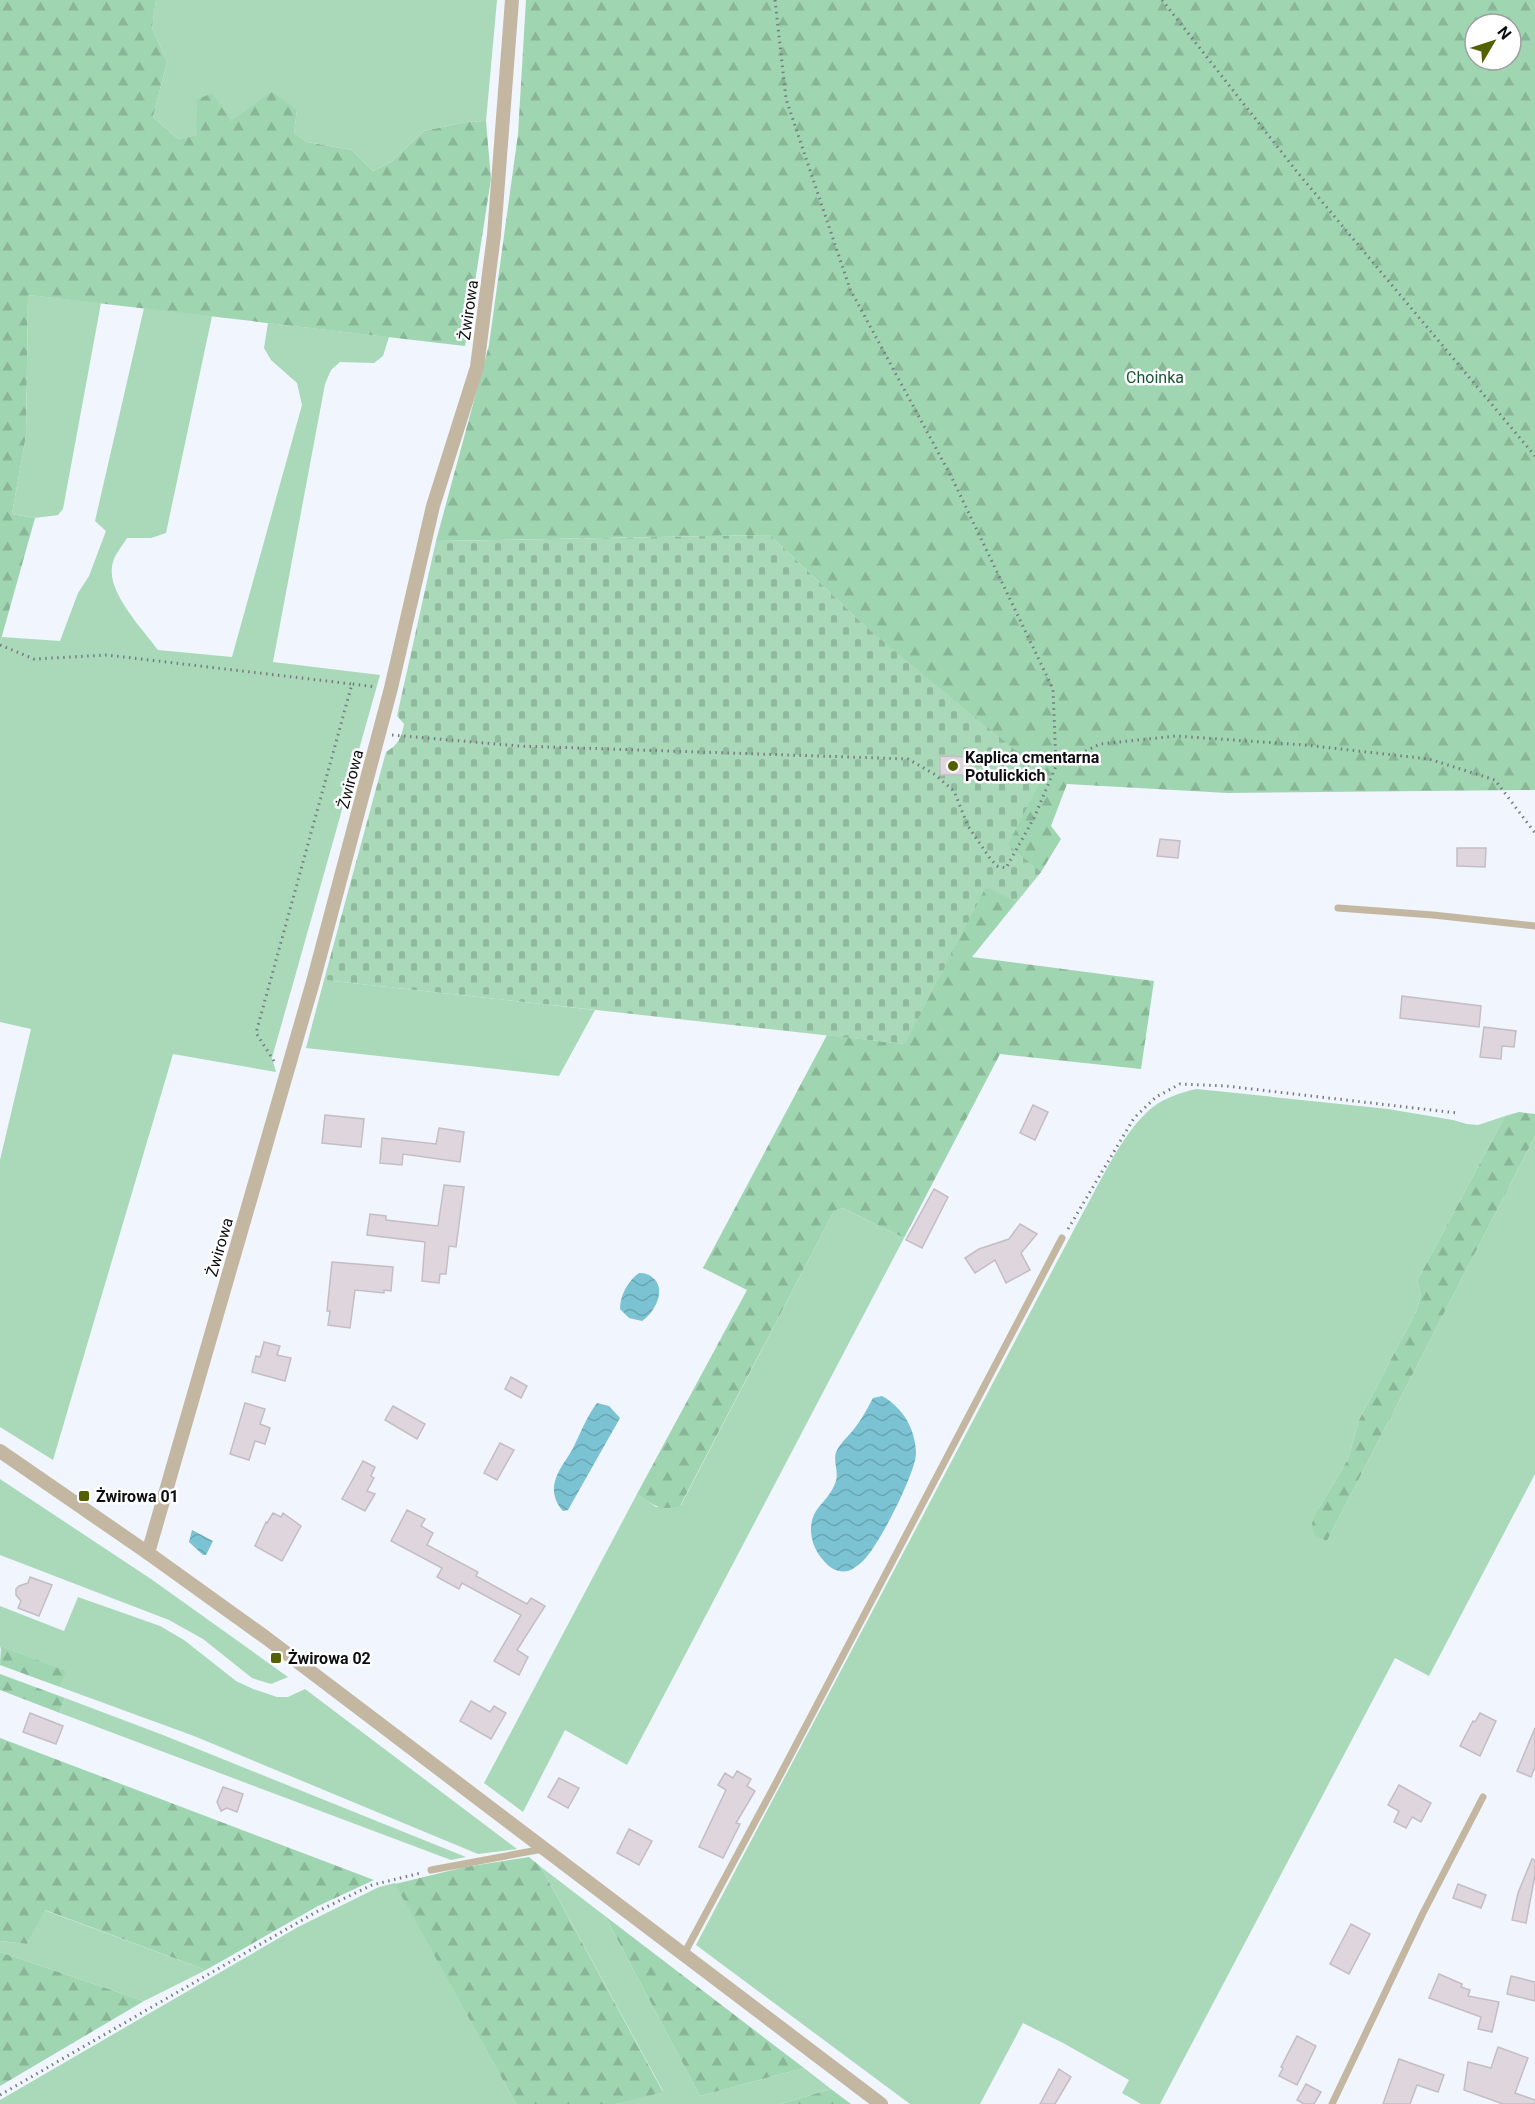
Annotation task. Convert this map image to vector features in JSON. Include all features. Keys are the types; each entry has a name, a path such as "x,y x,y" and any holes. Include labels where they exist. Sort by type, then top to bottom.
{"street":[{"name":"Żwirowa","path":"148,1553 313,982 391,688 433,506 477,367 494,235 512,0"},
{"path":"0,1451 265,1637 881,2104"}],"lane":[{"path":"1338,908 1535,926"},
{"path":"684,1954 1062,1238"},
{"path":"1332,2104 1423,1913 1483,1797"},
{"path":"431,1870 545,1848"}],"path":[{"path":"379,734 519,746 908,759 934,774 954,791 968,826 997,866 1006,868 1035,818 1056,766 1053,689 952,478 850,289 786,99 775,0"},
{"path":"1162,0 1298,173 1535,456"},
{"path":"0,645 34,659 107,655 391,688"},
{"path":"285,1078 256,1033 352,684"},
{"path":"1056,766 1100,744 1176,736 1305,745 1429,759 1495,780 1535,833"},
{"path":"1062,1238 1134,1118 1156,1097 1180,1083 1226,1086 1457,1113"},
{"path":"0,2095 316,1912 372,1886 431,1870"}],"green space":[{"path":"0,0 156,0 152,28 167,62 153,117 178,139 197,135 196,100 212,93 231,121 272,92 297,110 294,133 307,142 352,150 373,171 391,162 424,131 466,122 486,121 491,179 465,346 28,295 26,436 12,514 35,518 0,643"},
{"path":"156,0 497,0 486,121 466,122 424,131 391,162 373,171 352,150 307,142 294,133 297,110 231,121 196,100 198,135 178,139 153,117 167,62 152,28"},
{"name":"Choinka","path":"526,0 1535,0 1535,790 1228,793 1067,784 1051,826 1061,839 1041,872 972,957 1154,981 1141,1069 1000,1054 904,1238 843,1208 834,1211 680,1506 661,1508 637,1494 747,1290 703,1268 827,1035 905,1044 867,628 770,535 436,541 489,345 518,134"},
{"path":"28,295 101,303 63,509 58,515 35,518 12,514 26,436"},
{"path":"144,308 212,316 166,533 151,538 127,538 113,562 112,573 119,596 134,620 158,650 232,657 302,405 297,383 271,360 264,348 268,323 389,337 383,356 374,363 340,362 331,370 325,384 273,662 380,675 272,1058 276,1072 173,1054 53,1460 0,1427 0,1160 31,1029 0,1022 0,643 2,637 60,641 78,593 89,576 106,531 95,521"},
{"path":"770,535 867,628 1044,774 1008,845 1041,872 1016,902 986,887 905,1044 324,980 386,752 397,743 403,729 404,724 397,716 436,541"},
{"path":"324,980 595,1010 559,1076 306,1048"},
{"path":"1197,1089 1388,1109 1478,1125 1505,1116 1417,1281 1421,1294 1417,1310 1359,1420 1348,1459 1319,1508 1327,1541 1535,1136 1535,1474 1429,1676 1395,1658 1160,2104 1141,2104 1122,2093 1129,2080 1023,2023 980,2104 910,2104 696,1945 1109,1164 1127,1136 1147,1112 1170,1097"},
{"path":"1519,1112 1535,1114 1535,1136 1327,1541 1314,1535 1312,1523 1348,1459 1359,1420 1417,1310 1421,1294 1417,1281 1505,1116"},
{"path":"843,1208 904,1238 652,1718 627,1765 565,1730 523,1812 484,1783 637,1494 656,1507 681,1505 834,1211"},
{"path":"0,1479 151,1579 288,1677 271,1684 252,1678 203,1639 169,1620 0,1555"},
{"path":"78,1597 160,1626 184,1640 236,1681 253,1689 277,1697 288,1697 305,1689 517,1849 478,1854 194,1736 60,1687 65,1671 1,1646 0,1649 0,1606 64,1631"},
{"path":"1,1646 66,1671 60,1687 0,1665"},
{"path":"0,1674 65,1698 60,1713 0,1690"},
{"path":"65,1698 466,1857 451,1860 60,1713"},
{"path":"0,1738 374,1880 318,1906 206,1970 45,1910 27,1944 0,1941"},
{"path":"529,1857 541,1867 663,2092 616,2104 516,2104 395,1884 465,1867"},
{"path":"541,1867 605,1916 700,2096 804,2068 831,2089 781,2104 616,2104 663,2091"},
{"path":"395,1883 516,2104 0,2104 0,2100 298,1927 379,1887"},
{"path":"44,1910 206,1970 144,2001 0,1952 0,1941 27,1944"},
{"path":"605,1916 804,2068 700,2096"},
{"path":"0,1952 144,2001 0,2086"},
{"path":"831,2089 851,2104 781,2104"}],"water":[{"path":"639,1273 652,1277 659,1288 655,1307 642,1321 629,1318 620,1309 625,1289"},
{"path":"882,1396 896,1406 910,1427 915,1443 915,1462 904,1491 870,1553 852,1569 838,1571 826,1564 816,1550 811,1524 816,1511 830,1494 836,1481 837,1450 859,1422 873,1398"},
{"path":"597,1403 609,1406 620,1418 568,1510 563,1511 555,1496 555,1480"},
{"path":"192,1530 213,1541 206,1555 203,1555 189,1542"}],"building":[{"name":"Kaplica cmentarna Potulickich","path":"940,756 967,757 967,775 940,775"},
{"path":"1160,839 1180,841 1178,858 1157,856"},
{"path":"1457,848 1486,848 1485,867 1457,866"},
{"path":"1402,996 1481,1006 1479,1027 1400,1018"},
{"path":"1484,1027 1516,1031 1514,1047 1502,1046 1501,1059 1480,1057"},
{"path":"1033,1105 1048,1112 1035,1140 1020,1133"},
{"path":"325,1115 364,1119 361,1147 322,1143"},
{"path":"439,1128 464,1132 460,1162 403,1154 402,1165 380,1163 382,1138 436,1144"},
{"path":"444,1185 464,1187 456,1247 449,1246 446,1274 440,1274 439,1283 422,1281 425,1242 367,1235 370,1214 386,1216 386,1220 438,1226"},
{"path":"934,1189 948,1197 922,1248 906,1240"},
{"path":"1020,1224 1037,1234 1021,1253 1030,1270 1006,1283 995,1260 975,1273 965,1258 979,1249 1009,1239"},
{"path":"332,1262 393,1267 391,1291 384,1290 384,1293 355,1290 350,1328 328,1325 330,1311 327,1311"},
{"path":"264,1342 280,1346 277,1355 291,1358 285,1381 252,1372 256,1356 260,1357"},
{"path":"511,1377 527,1386 521,1398 505,1389"},
{"path":"245,1403 265,1409 260,1424 270,1428 265,1444 255,1441 249,1460 230,1454"},
{"path":"393,1406 425,1424 417,1439 385,1420"},
{"path":"500,1443 514,1450 497,1480 484,1473"},
{"path":"363,1461 375,1467 371,1476 374,1478 367,1491 375,1494 365,1511 342,1499"},
{"path":"407,1510 425,1519 421,1526 433,1533 427,1545 478,1572 476,1576 527,1604 531,1598 545,1606 517,1650 528,1657 519,1675 494,1661 521,1615 462,1583 459,1589 437,1577 442,1568 391,1541"},
{"path":"273,1513 281,1517 283,1513 301,1526 282,1561 255,1546 266,1522"},
{"path":"30,1577 52,1585 39,1616 18,1608 21,1601 16,1595 16,1589 28,1583"},
{"path":"471,1701 490,1712 494,1706 506,1713 491,1739 460,1721"},
{"path":"30,1713 63,1726 56,1744 23,1732"},
{"path":"1480,1713 1496,1721 1480,1756 1460,1746 1473,1721 1475,1722"},
{"path":"1535,1728 1535,1767 1531,1777 1517,1771"},
{"path":"737,1771 751,1779 747,1786 755,1791 736,1823 740,1824 723,1858 699,1847 726,1790 718,1785 725,1773 733,1778"},
{"path":"559,1778 579,1788 568,1808 548,1797"},
{"path":"1399,1785 1431,1803 1421,1822 1412,1817 1406,1828 1394,1822 1399,1811 1388,1805"},
{"path":"223,1787 243,1794 237,1812 227,1808 221,1811 217,1802"},
{"path":"629,1829 652,1841 639,1865 617,1853"},
{"path":"1532,1859 1535,1860 1535,1875 1526,1923 1512,1920 1518,1893"},
{"path":"1458,1884 1486,1895 1481,1908 1453,1898"},
{"path":"1351,1924 1370,1934 1349,1974 1330,1964"},
{"path":"1439,1974 1470,1990 1468,1996 1499,2002 1492,2032 1478,2029 1481,2017 1429,1998"},
{"path":"1511,1976 1535,1982 1535,2001 1507,1994"},
{"path":"1297,2036 1316,2046 1297,2085 1279,2076 1283,2068 1281,2067"},
{"path":"1498,2047 1528,2058 1515,2093 1535,2100 1535,2104 1503,2104 1464,2090 1468,2062 1491,2068"},
{"path":"1399,2059 1444,2075 1438,2092 1417,2085 1410,2104 1383,2104"},
{"path":"1059,2069 1071,2077 1055,2104 1040,2104"},
{"path":"1306,2084 1321,2092 1314,2104 1304,2104 1297,2100"}],"place":[{"name":"Kaplica cmentarna Potulickich","path":"953,766"},
{"name":"Żwirowa 01","path":"84,1496"},
{"name":"Żwirowa 02","path":"276,1658"}]}
